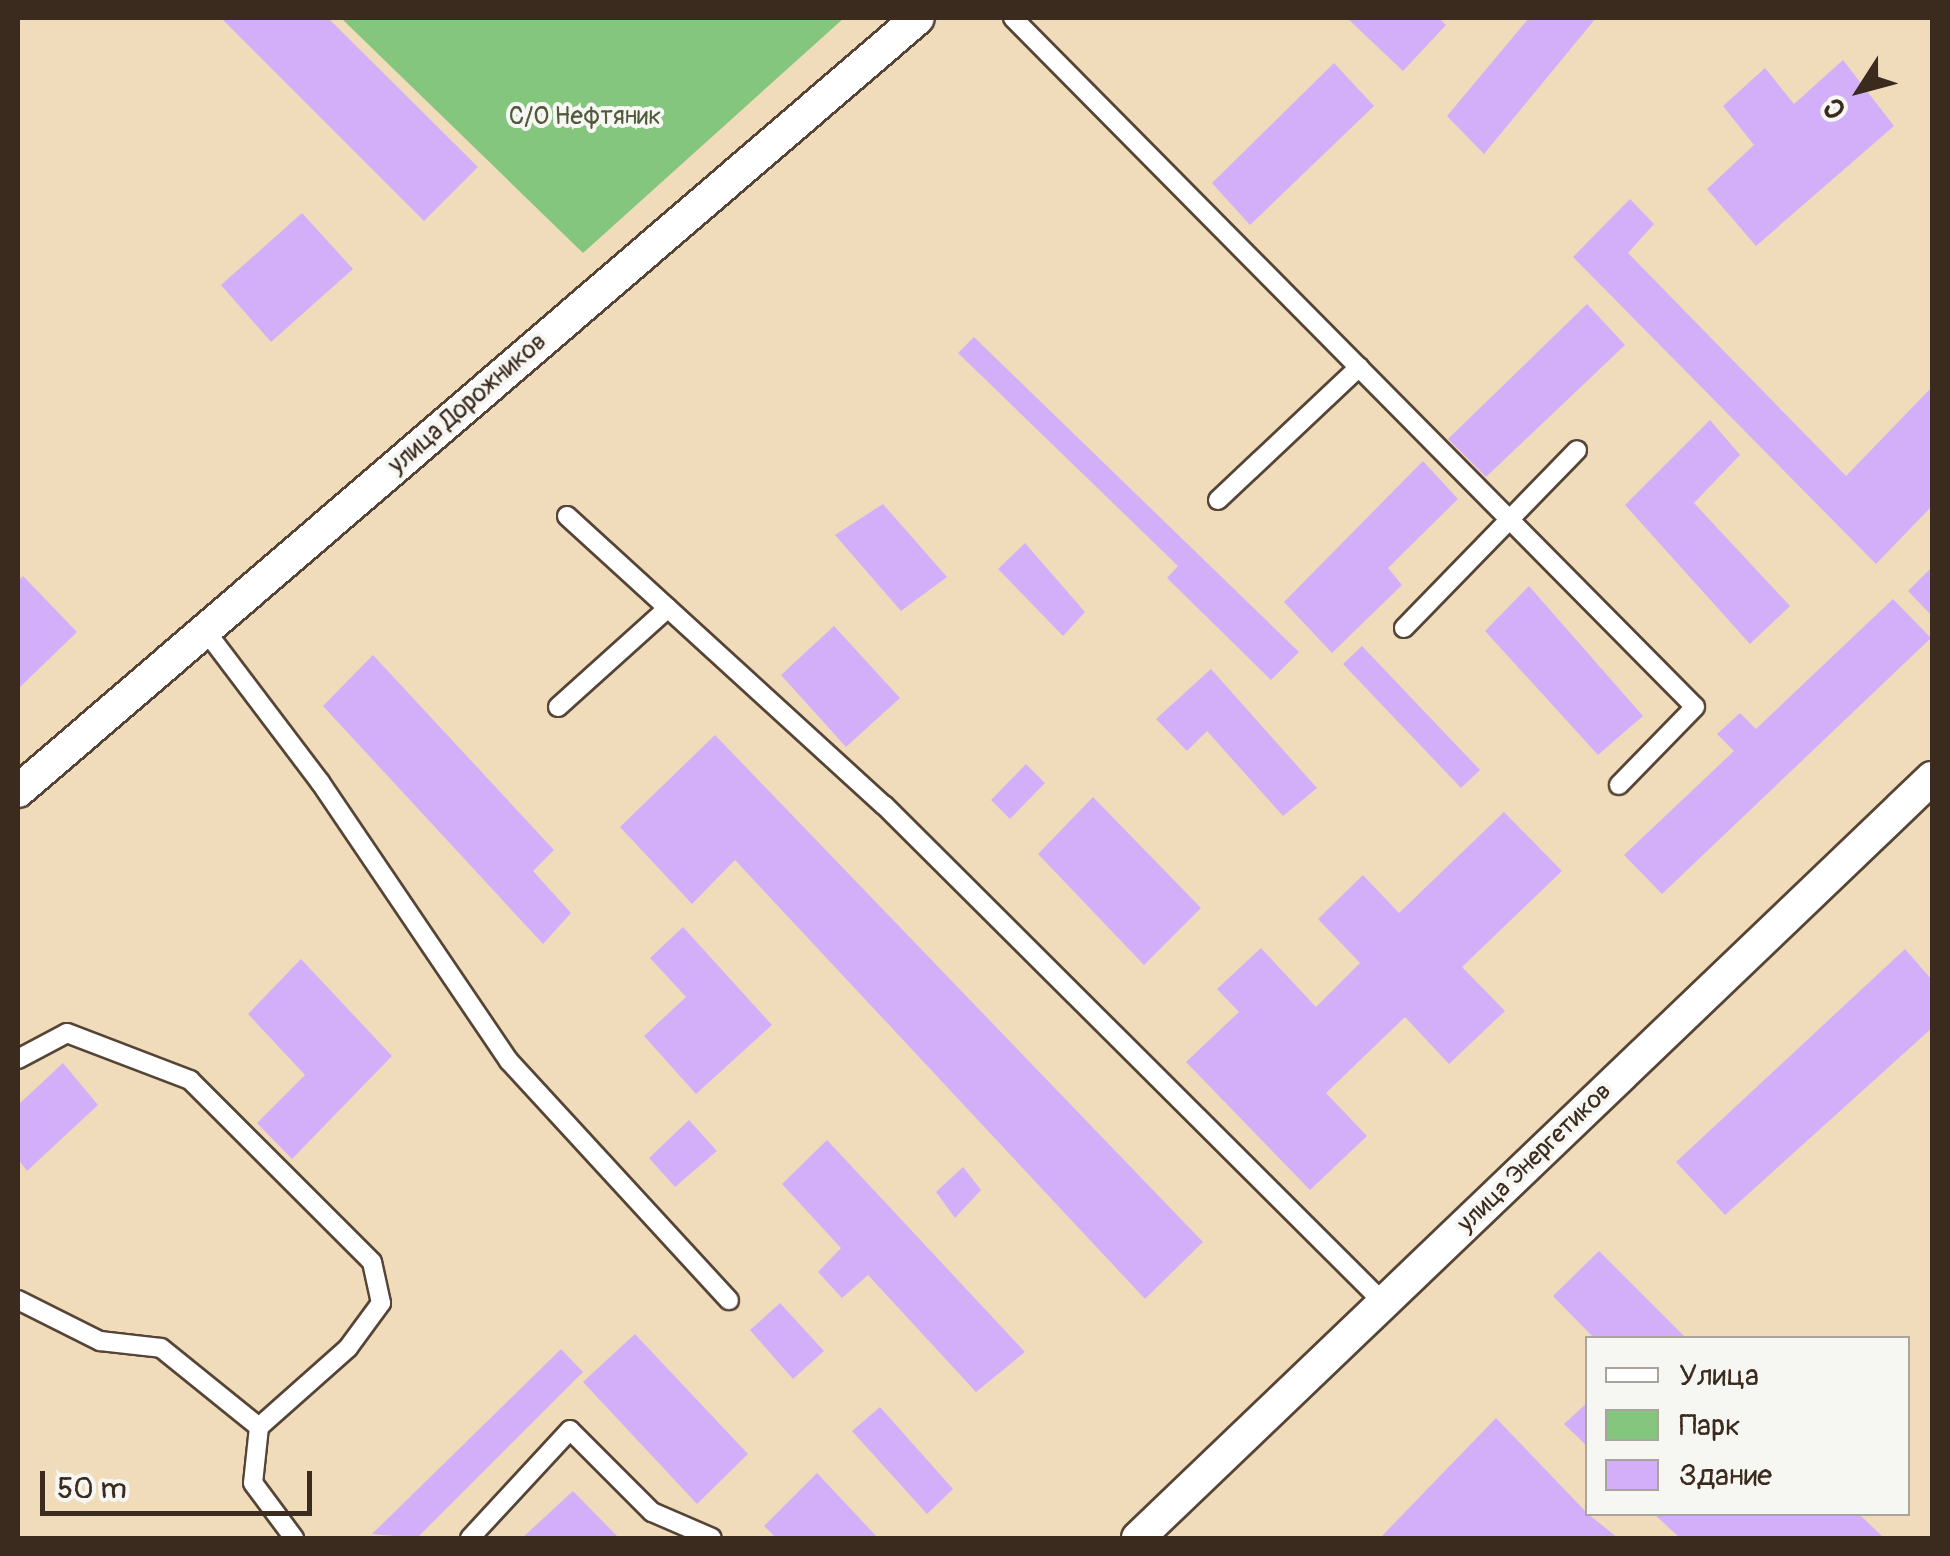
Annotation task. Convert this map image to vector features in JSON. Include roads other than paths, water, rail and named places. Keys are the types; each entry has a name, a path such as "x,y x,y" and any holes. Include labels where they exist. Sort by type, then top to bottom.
{"street":[{"name":"улица Дорожников","path":"18,791 918,18"},
{"name":"улица Энергетиков","path":"1138,1538 1932,778"}],"lane":[{"path":"1014,18 1696,707 1619,784"},
{"path":"1218,500 1359,367"},
{"path":"1404,628 1577,450"},
{"path":"567,516 884,806 1384,1303"},
{"path":"558,708 668,608"},
{"path":"205,630 320,782 509,1061 729,1300"},
{"path":"18,1060 67,1033 190,1080 372,1262 381,1303 348,1348 259,1427 252,1484 294,1538"},
{"path":"18,1300 100,1341 161,1348 259,1427"},
{"path":"470,1538 570,1430 652,1512 689,1534 712,1538"}],"park label":[{"name":"С/О Нефтяник","path":"585,117"}]}
